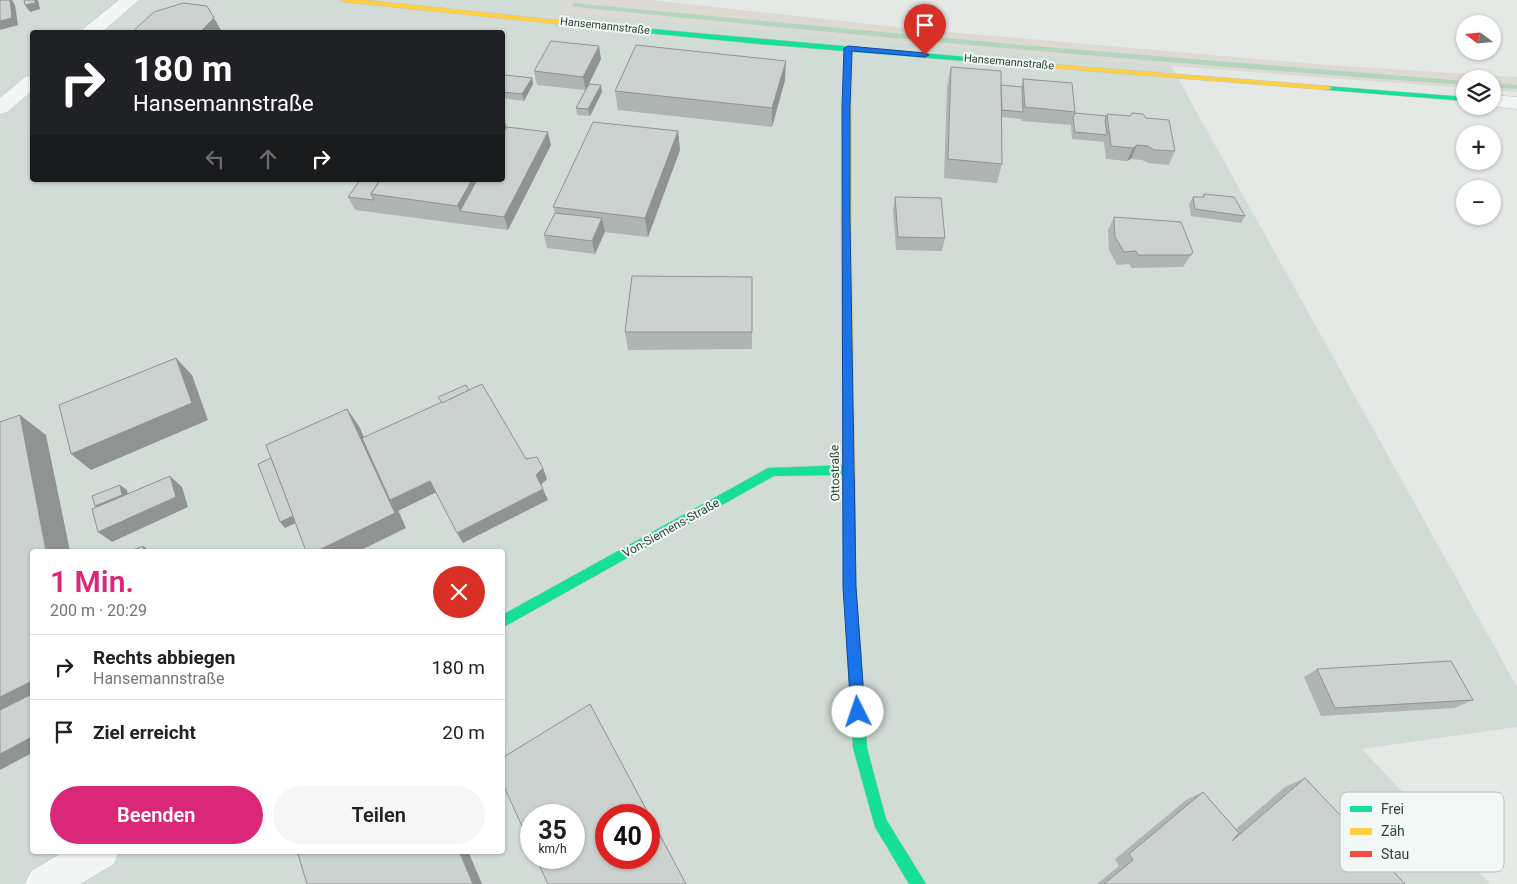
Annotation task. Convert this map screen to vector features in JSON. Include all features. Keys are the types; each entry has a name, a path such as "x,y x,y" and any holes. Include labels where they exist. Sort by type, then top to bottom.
{"street":[{"path":"93,30 130,0"},
{"name":"Hansemannstraße","path":"344,0 759,42 1456,98"},
{"name":"Ottostraße","path":"848,48 846,219 850,587 860,748 880,822 918,884"},
{"path":"0,108 30,83"},
{"path":"1501,102 1517,103"},
{"name":"Von-Siemens-Straße","path":"505,620 772,471 849,470"},
{"path":"44,884 96,854"}],"shaded area":[{"path":"0,0 563,0 560,12 1171,66 1517,687 1517,727 1362,749 1403,792 1340,792 1340,872 1479,872 1490,884 0,884"},
{"path":"563,0 650,0 926,30 1327,65 1456,73 1456,87 1171,66 559,12"},
{"path":"1501,76 1517,77 1517,92 1501,91"}],"building":[{"path":"0,0 10,0 12,18 0,21"},
{"path":"24,0 35,0 35,3 25,5"},
{"path":"183,3 207,6 214,18 202,30 134,30 154,12"},
{"path":"551,41 599,46 583,77 534,71"},
{"path":"636,45 786,61 772,108 615,91"},
{"path":"951,67 1001,71 1002,164 948,159"},
{"path":"505,75 532,78 522,94 505,92"},
{"path":"1023,79 1072,83 1075,112 1025,107"},
{"path":"589,84 601,85 588,109 576,108"},
{"path":"1001,85 1022,87 1023,112 1002,110"},
{"path":"1075,113 1106,116 1107,135 1075,132 1073,118"},
{"path":"1132,113 1143,114 1146,118 1169,120 1175,151 1154,150 1148,146 1137,145 1133,148 1111,146 1107,114 1130,116"},
{"path":"593,122 678,131 645,218 553,207"},
{"path":"507,127 548,132 504,217 460,211 476,182 505,182 505,130"},
{"path":"359,182 379,182 371,194 374,200 348,197"},
{"path":"379,182 471,182 457,206 371,194"},
{"path":"1204,194 1234,197 1245,216 1195,209 1193,197 1204,197"},
{"path":"895,197 941,198 945,238 898,237"},
{"path":"555,213 602,218 592,241 544,235"},
{"path":"1114,217 1181,222 1193,252 1191,255 1138,255 1136,251 1124,252 1115,237"},
{"path":"632,276 752,277 752,332 625,332"},
{"path":"176,358 192,403 71,454 59,405"},
{"path":"482,384 526,459 537,457 543,468 536,475 543,489 457,533 430,481 390,500 362,438"},
{"path":"466,385 469,390 442,403 438,397"},
{"path":"347,409 395,513 321,549 305,549 266,445"},
{"path":"20,415 46,549 30,549 30,682 0,697 0,422"},
{"path":"271,458 293,516 280,522 258,464"},
{"path":"170,476 176,497 98,532 92,509"},
{"path":"120,485 122,495 95,506 92,496"},
{"path":"1451,661 1473,700 1335,708 1317,669"},
{"path":"30,695 30,738 0,754 0,710"},
{"path":"590,704 643,804 595,804 595,869 660,869 660,835 686,884 548,884 541,869 585,869 585,804 520,804 520,822 505,789 505,756"},
{"path":"1305,778 1340,815 1340,872 1394,872 1405,884 1104,884 1133,860 1129,854 1203,792 1239,833 1232,841"},
{"path":"298,854 460,854 473,884 307,884"}],"waterway":[{"path":"576,5 1020,47 1456,82"},
{"path":"1501,86 1517,87"}],"traffic: fast":[{"path":"576,24 759,42 1001,62"},
{"path":"1328,88 1456,98"},
{"path":"505,620 772,471 849,470"},
{"path":"854,651 860,748 880,822 918,884"}],"traffic: slow":[{"path":"344,0 576,24"},
{"path":"848,48 846,219 849,478"},
{"path":"1001,62 1328,88"}],"traffic: jam":[{"path":"849,478 850,587 854,651"}],"route":[{"path":"858,712 850,587 846,219 848,48 925,55"}]}
